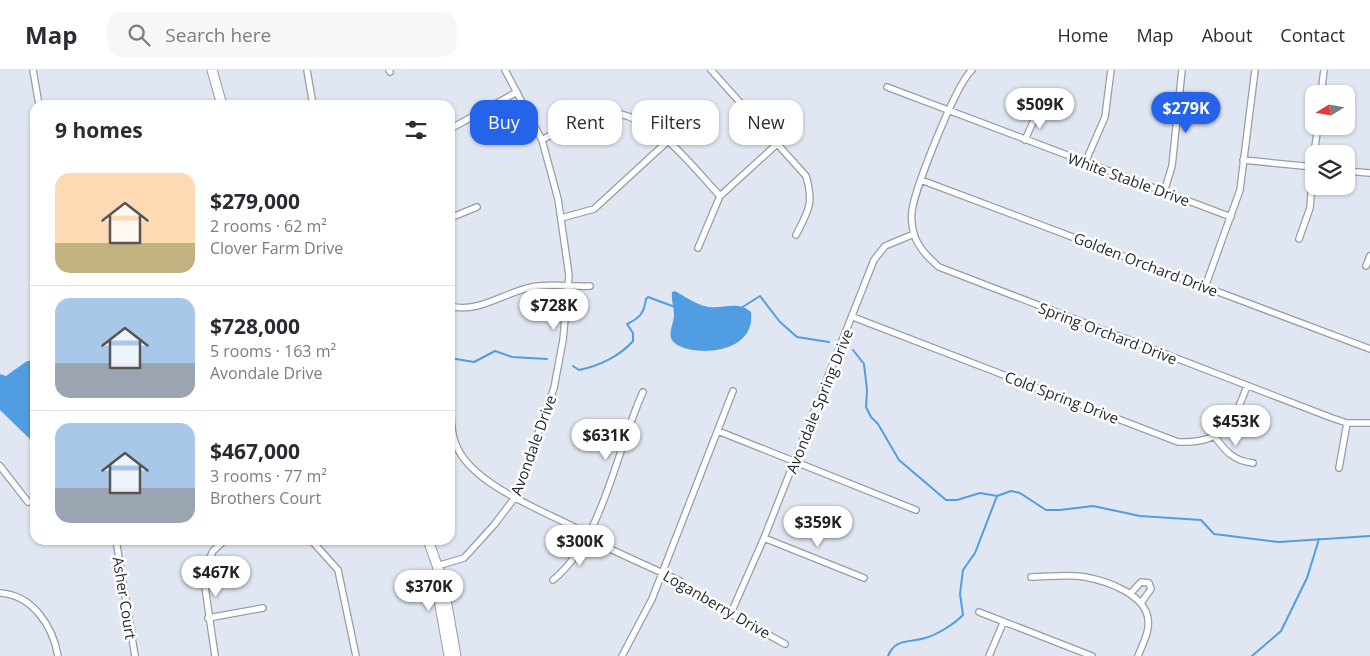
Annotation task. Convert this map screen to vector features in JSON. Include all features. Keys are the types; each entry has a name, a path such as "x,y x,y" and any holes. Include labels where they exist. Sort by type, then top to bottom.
{"street":[{"path":"33,70 38,100"},
{"path":"212,70 221,100"},
{"path":"307,70 312,100"},
{"name":"Avondale Drive","path":"437,566 464,558 494,525 516,496 554,388 569,287 561,218 542,140 505,70"},
{"path":"711,70 738,100"},
{"name":"Spring Orchard Drive","path":"972,70 960,85 949,111 921,180 912,212 914,234 920,247 939,267 1347,423 1370,423"},
{"path":"1085,163 1105,117 1111,70"},
{"path":"1164,192 1172,166 1182,70"},
{"path":"1206,287 1240,190 1254,70"},
{"path":"1323,85 1324,70"},
{"name":"White Stable Drive","path":"887,87 1231,217"},
{"path":"455,125 517,92"},
{"path":"542,140 564,126 585,118 615,113 632,120"},
{"path":"1025,140 1036,113"},
{"path":"561,218 594,209 664,145"},
{"path":"672,145 720,196"},
{"path":"698,248 720,196 776,145"},
{"path":"778,145 806,176 812,195 810,208 796,235"},
{"path":"1243,160 1305,166"},
{"path":"1355,171 1370,173"},
{"name":"Golden Orchard Drive","path":"921,180 1370,349"},
{"path":"1299,239 1310,208 1311,195"},
{"path":"455,216 477,206"},
{"name":"Avondale Spring Drive","path":"731,613 764,538 853,317 870,268 879,252 890,243 914,234"},
{"path":"1366,266 1370,256"},
{"path":"455,308 476,306 534,286 590,286"},
{"name":"Cold Spring Drive","path":"853,317 1178,442 1194,443 1215,437"},
{"path":"1247,386 1236,416 1215,437 1227,453 1240,462 1253,463"},
{"path":"553,580 575,557 586,538 644,392"},
{"path":"622,656 652,599 733,392"},
{"path":"1339,468 1347,423"},
{"path":"718,431 916,510"},
{"name":"Loganberry Drive","path":"455,440 464,460 478,474 574,527 586,538 662,572 785,644"},
{"path":"0,466 28,502"},
{"path":"764,538 864,578"},
{"name":"Asher Court","path":"117,545 135,656"},
{"path":"216,656 208,618 203,573 213,551 220,545"},
{"path":"316,545 335,565 340,574 356,656"},
{"path":"430,545 443,582 456,656"},
{"path":"437,566 436,583 450,656"},
{"path":"1031,577 1086,577 1130,594 1141,604 1148,620 1148,631 1138,656"},
{"path":"1130,594 1141,582 1149,583 1151,589 1141,604"},
{"path":"0,593 22,600 42,616 54,638 58,656"},
{"path":"208,618 263,608"},
{"path":"978,612 1092,656"},
{"path":"989,656 1003,623"}],"water":[{"path":"675,291 704,306 740,306 745,308 751,312 750,328 742,339 730,346 716,350 701,351 687,349 676,344 671,338 674,315 672,292"},
{"path":"27,361 30,361 30,439 0,410 0,374 6,376"}],"waterway":[{"path":"741,308 760,296 780,322 797,337 829,342"},
{"path":"573,366 579,370 594,366 609,360 628,346 633,341 633,333 627,324 641,315 648,297 675,307"},
{"path":"853,350 864,364 867,390 866,407 871,417 878,424 899,460 946,500 957,500 980,493 997,496 1011,491 1020,493 1046,510 1093,506 1140,516 1201,520 1214,534 1279,542 1370,536"},
{"path":"455,359 474,362 495,351 512,357 547,359"},
{"path":"888,656 894,646 935,634 963,615 960,594 963,570 975,553 997,496"},
{"path":"1252,656 1281,631 1307,578 1319,539"}]}
